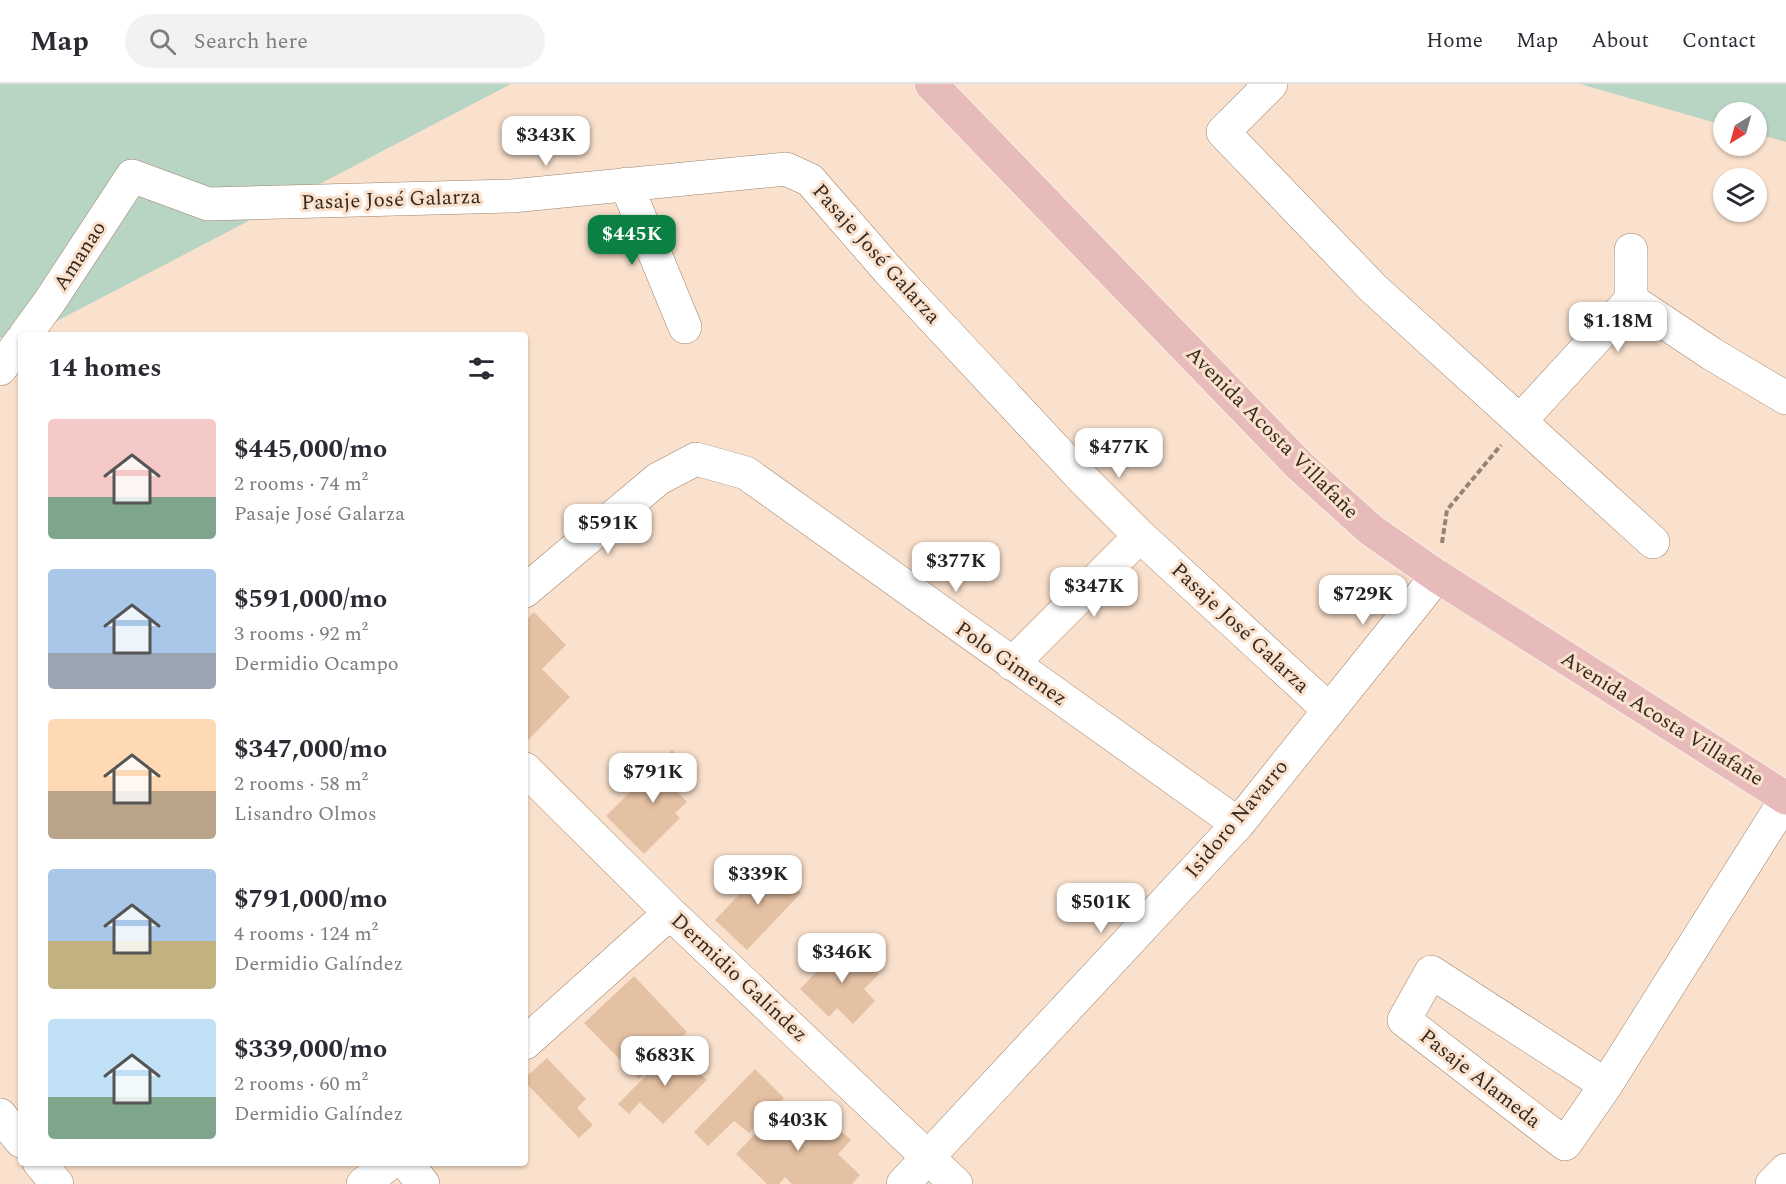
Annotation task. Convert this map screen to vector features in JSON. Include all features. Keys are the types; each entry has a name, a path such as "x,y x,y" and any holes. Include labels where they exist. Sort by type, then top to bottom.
{"main road":[{"name":"Avenida Acosta Villafañe","path":"930,84 1300,466 1371,530 1437,576 1786,798"}],"street":[{"path":"1271,84 1223,132 1374,288 1653,542"},
{"name":"Pasaje José Galarza","path":"132,176 208,204 512,196 786,170 810,180 889,271 1083,479 1140,536 1328,709"},
{"name":"Amanao","path":"27,332 132,176"},
{"path":"627,184 685,327"},
{"path":"1520,422 1631,300 1631,250"},
{"path":"1631,300 1712,354 1786,398"},
{"path":"0,369 18,345"},
{"name":"Polo Gimenez","path":"528,588 658,479 696,459 746,473 1238,824"},
{"path":"1011,664 1140,536"},
{"name":"Isidoro Navarro","path":"903,1184 1238,824 1437,576"},
{"name":"Dermidio Galíndez","path":"528,772 670,913 956,1184"},
{"name":"Pasaje Alameda","path":"1606,1085 1431,972 1404,1020 1565,1144 1606,1085 1786,798"},
{"path":"528,1040 670,913"},
{"path":"0,1115 18,1137"},
{"path":"42,1166 57,1184"},
{"path":"363,1184 386,1166"},
{"path":"409,1166 423,1184"},
{"path":"1772,1184 1786,1170"}],"path":[{"path":"1437,576 1447,510 1520,422"}],"green space":[{"path":"0,84 511,84 36,332 18,332 18,336 0,338"},
{"path":"1580,84 1786,84 1786,142 1767,137 1767,102 1713,102 1713,122"}],"building":[{"path":"534,612 566,645 542,669 570,697 528,740 528,618"},
{"path":"672,750 694,772 676,790 687,802 675,813 680,818 644,854 606,816"},
{"path":"769,863 801,893 747,950 715,920"},
{"path":"846,941 879,974 864,989 875,1001 853,1024 837,1008 829,1017 800,989"},
{"path":"634,976 687,1032 639,1079 584,1023"},
{"path":"674,1047 707,1080 663,1124 640,1102 629,1114 618,1104"},
{"path":"547,1058 586,1099 577,1108 593,1125 579,1138 528,1085 528,1075"},
{"path":"755,1069 784,1098 749,1133 734,1121 708,1146 694,1132"},
{"path":"782,1106 790,1114 796,1107 825,1135 834,1125 851,1140 838,1154 860,1175 852,1184 792,1184 785,1177 779,1184 767,1184 736,1154"}]}
